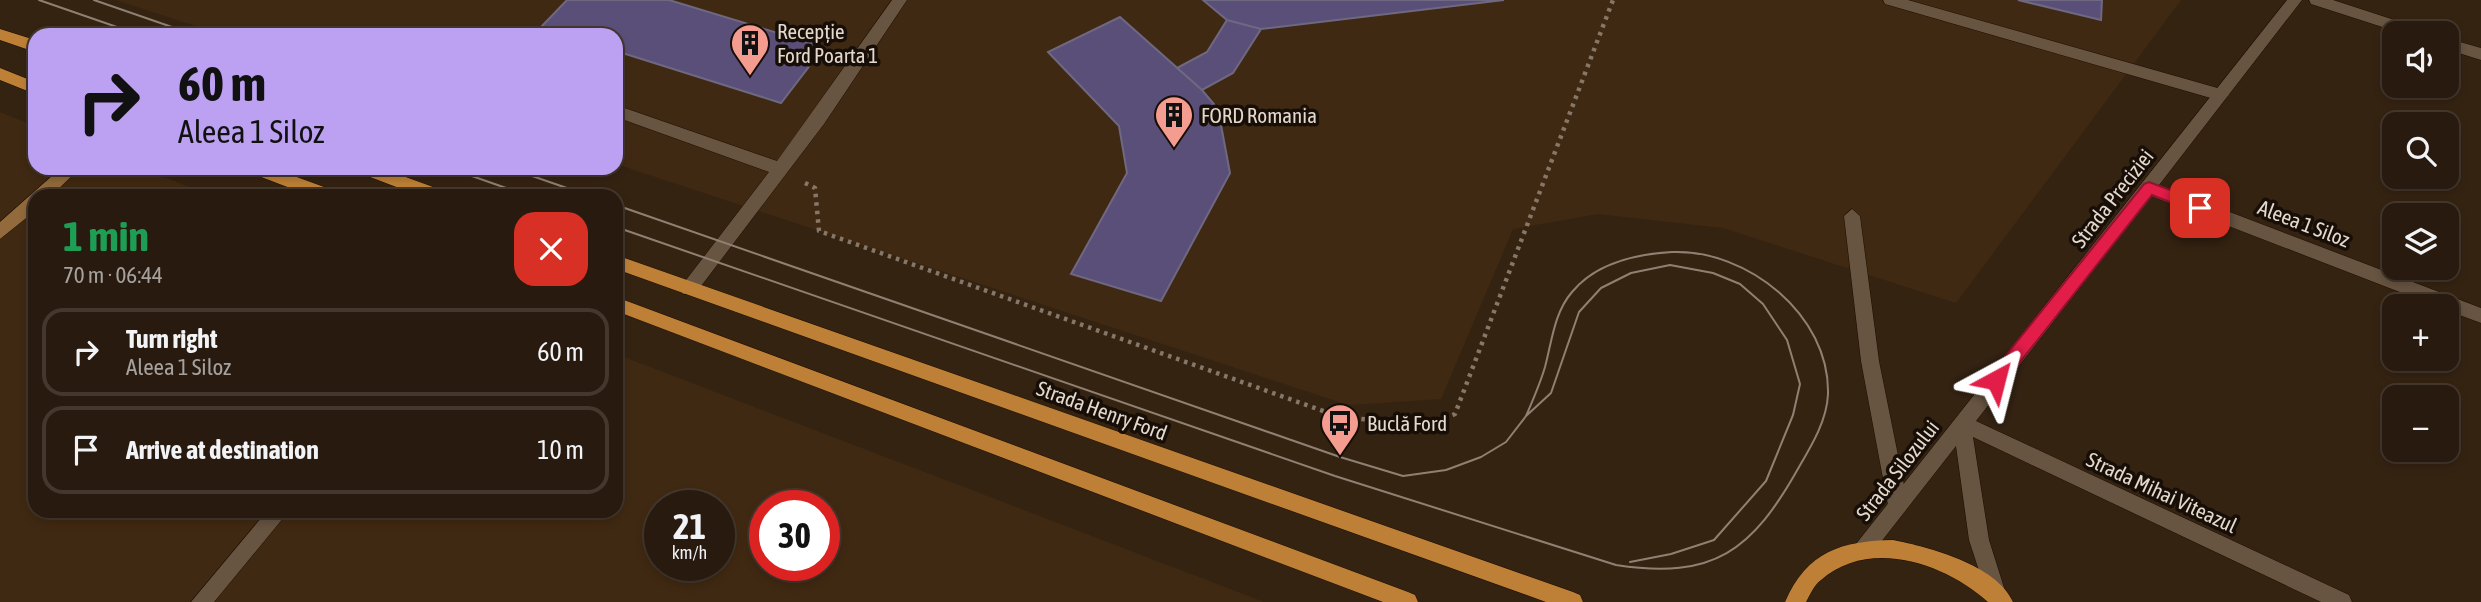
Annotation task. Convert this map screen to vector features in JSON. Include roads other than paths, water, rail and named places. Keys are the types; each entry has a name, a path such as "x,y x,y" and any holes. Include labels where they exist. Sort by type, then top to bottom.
{"main road":[{"path":"0,34 28,44"},
{"path":"0,74 28,85"},
{"path":"273,175 310,189"},
{"path":"382,175 419,189"},
{"name":"Strada Henry Ford","path":"623,265 1573,602"},
{"path":"623,307 1408,602"},
{"path":"1795,602 1814,573 1836,558 1863,550 1902,549 1943,561 1999,598"}],"street":[{"path":"689,289 818,120 900,0"},
{"path":"1890,0 2221,95"},
{"name":"Strada Preciziei","path":"1962,423 2295,0"},
{"path":"2316,0 2382,22"},
{"path":"2459,47 2481,54"},
{"path":"623,113 780,169"},
{"path":"48,189 64,175"},
{"name":"Aleea 1 Siloz","path":"2149,188 2481,316"},
{"path":"0,232 28,207"},
{"path":"1852,216 1856,275 1882,432 1898,505"},
{"name":"Strada Silozului","path":"1863,550 1962,423"},
{"name":"Strada Silozului","path":"1962,423 1979,540 1999,598"},
{"name":"Strada Mihai Viteazul","path":"1962,423 2342,602"},
{"path":"201,602 273,518"}],"tram line":[{"path":"39,0 120,28"},
{"path":"94,0 175,28"},
{"path":"469,175 509,189"},
{"path":"529,175 570,189"},
{"path":"623,207 1340,457 1403,476 1446,470 1481,457 1506,442 1526,416"},
{"path":"623,229 1335,476 1616,565 1650,569 1679,568 1705,563 1727,553 1746,539 1764,520 1782,496 1818,432 1827,404 1825,365 1815,338 1799,314 1779,292 1755,275 1728,262 1700,254 1672,252 1645,255 1605,267 1582,282 1566,300 1557,318 1543,373 1526,416"},
{"path":"1526,416 1551,393 1579,312 1601,288 1631,273 1670,265 1713,273 1740,284 1763,304 1787,340 1800,384 1793,415 1766,481 1714,540 1671,554 1630,562"}],"place":[{"name":"Recepție Ford Poarta 1","path":"750,77"},
{"name":"FORD Romania","path":"1174,149"},
{"name":"Buclă Ford","path":"1340,457"}]}
